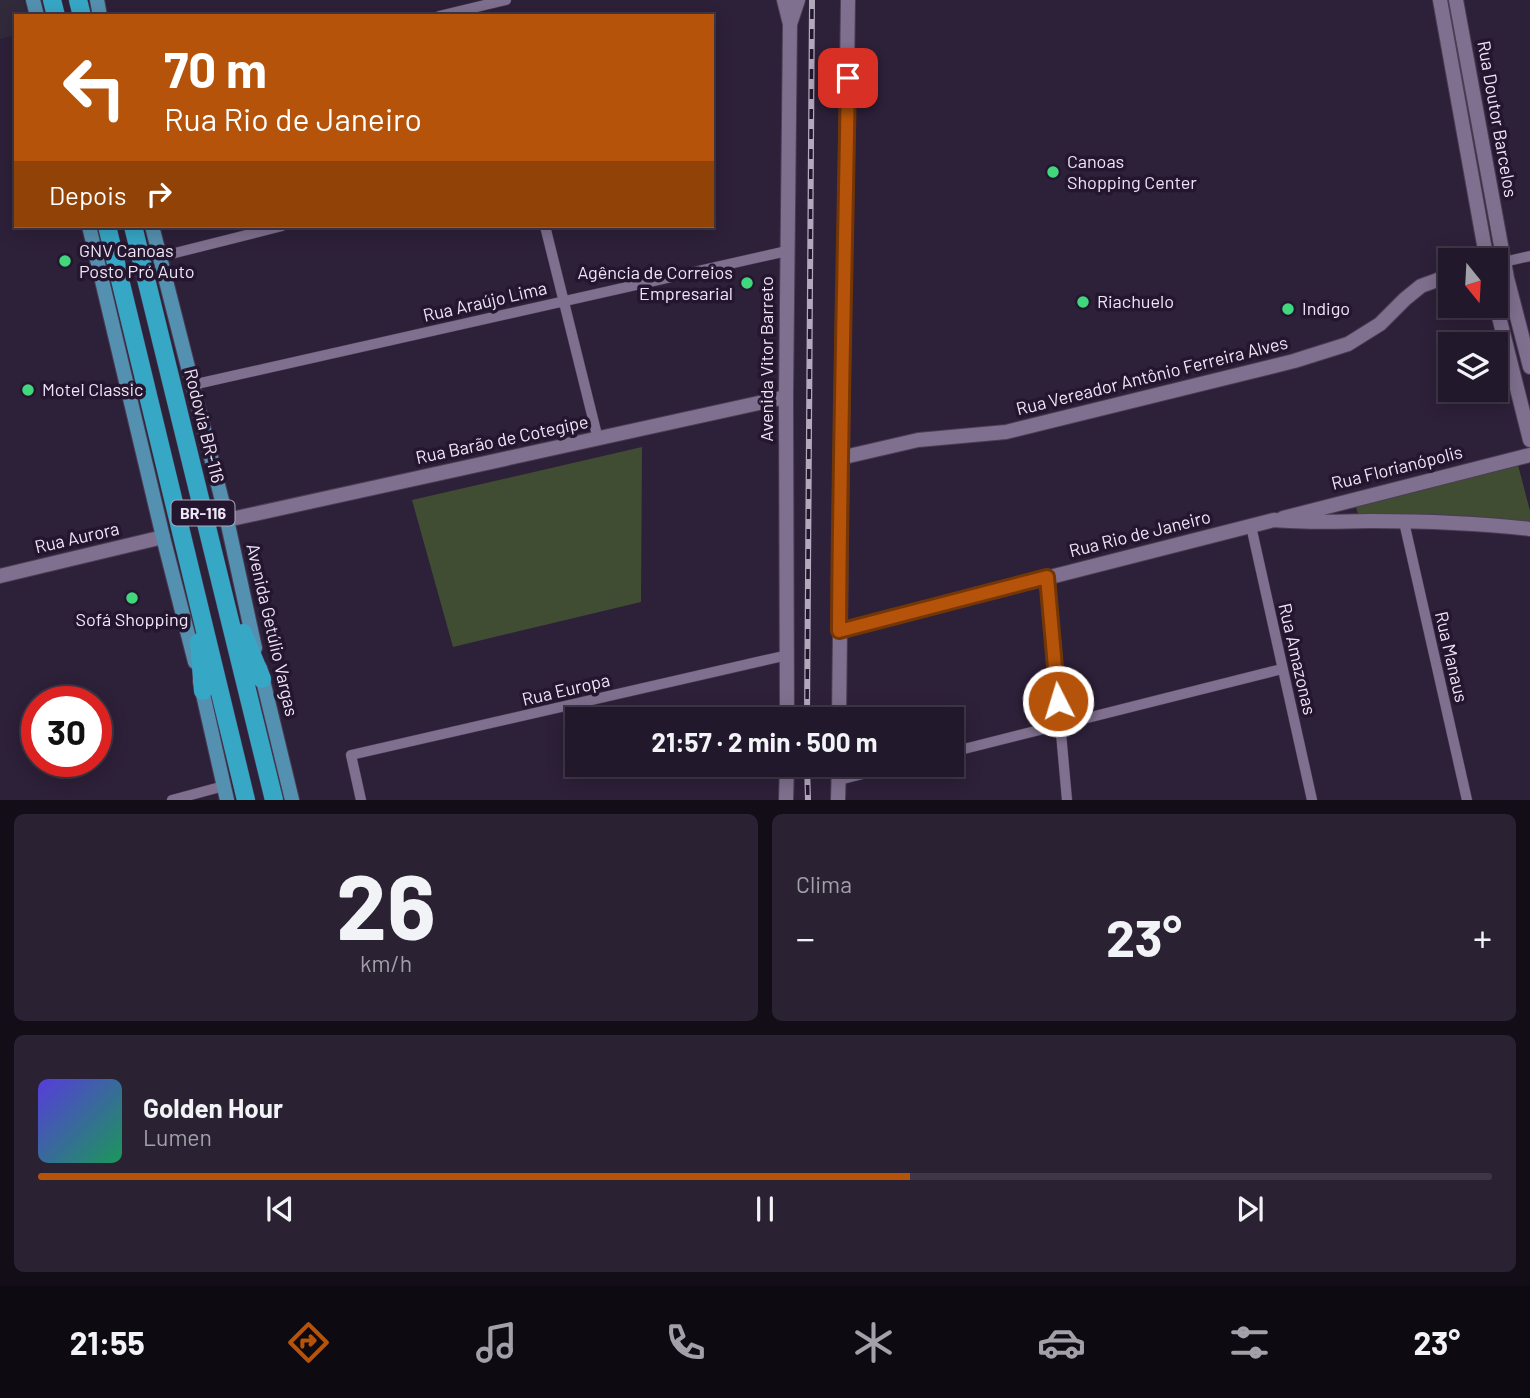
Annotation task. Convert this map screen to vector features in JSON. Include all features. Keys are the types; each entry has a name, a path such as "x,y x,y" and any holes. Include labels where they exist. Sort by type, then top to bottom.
{"highway":[{"name":"BR-116","path":"107,228 246,800"},
{"name":"Rodovia BR-116","path":"134,228 274,800"},
{"name":"BR-116","path":"223,585 262,679"},
{"name":"BR-116","path":"196,593 203,691"}],"main road":[{"name":"Avenida Vitor Barreto","path":"784,0 790,24 786,397 787,707"},
{"path":"790,24 798,0"},
{"path":"839,707 840,458 849,0"},
{"name":"Rua Doutor Barcelos","path":"1440,0 1484,248"},
{"name":"Rua Doutor Barcelos","path":"1456,0 1498,248"},
{"path":"89,228 163,537 203,691 225,793"},
{"name":"Avenida Getúlio Vargas","path":"152,228 227,520 292,800"},
{"name":"Rua Vereador Antônio Ferreira Alves","path":"840,458 918,440 1006,432 1294,362 1348,344 1380,324 1421,286 1438,280"},
{"name":"Rua Doutor Barcelos","path":"1508,290 1530,367"},
{"path":"1499,318 1530,440"},
{"name":"Rua Barão de Cotegipe","path":"227,520 786,397"},
{"name":"Rua Florianópolis","path":"1275,520 1530,455"},
{"path":"1346,500 1348,512 1371,521"},
{"name":"Rua Rio de Janeiro","path":"839,631 1275,520 1314,523 1371,521 1487,524 1530,529"},
{"name":"Rua Aurora","path":"0,576 163,537"},
{"path":"786,800 787,777"},
{"path":"838,800 839,777"}],"street":[{"path":"446,14 506,0"},
{"path":"159,257 274,228"},
{"path":"545,228 598,439"},
{"name":"Rua Araújo Lima","path":"192,385 787,251"},
{"path":"1508,260 1530,256"},
{"name":"Rua Manaus","path":"1404,522 1467,800"},
{"name":"Rua Amazonas","path":"1251,526 1312,800"},
{"path":"1047,577 1067,800"},
{"name":"Rua Europa","path":"361,800 351,755 788,655"},
{"path":"964,749 1282,669"},
{"path":"172,800 225,793"}],"shaded area":[{"path":"0,0 24,0 28,14 14,14 14,36 0,39"}],"green space":[{"path":"642,447 641,602 453,647 412,500"},
{"path":"1518,465 1530,511 1530,524 1359,517 1354,500"}],"railway":[{"path":"807,707 812,0"},
{"path":"807,777 808,800"}],"place":[{"name":"Canoas Shopping Center","path":"1053,172"},
{"name":"GNV Canoas Posto Pró Auto","path":"65,261"},
{"name":"Agência de Correios Empresarial","path":"747,283"},
{"name":"Riachuelo","path":"1083,302"},
{"name":"Indigo","path":"1288,309"},
{"name":"Motel Classic","path":"28,390"},
{"name":"Sofá Shopping","path":"132,598"}],"route":[{"path":"848,78 840,435 839,631 1047,577 1058,701"}]}
